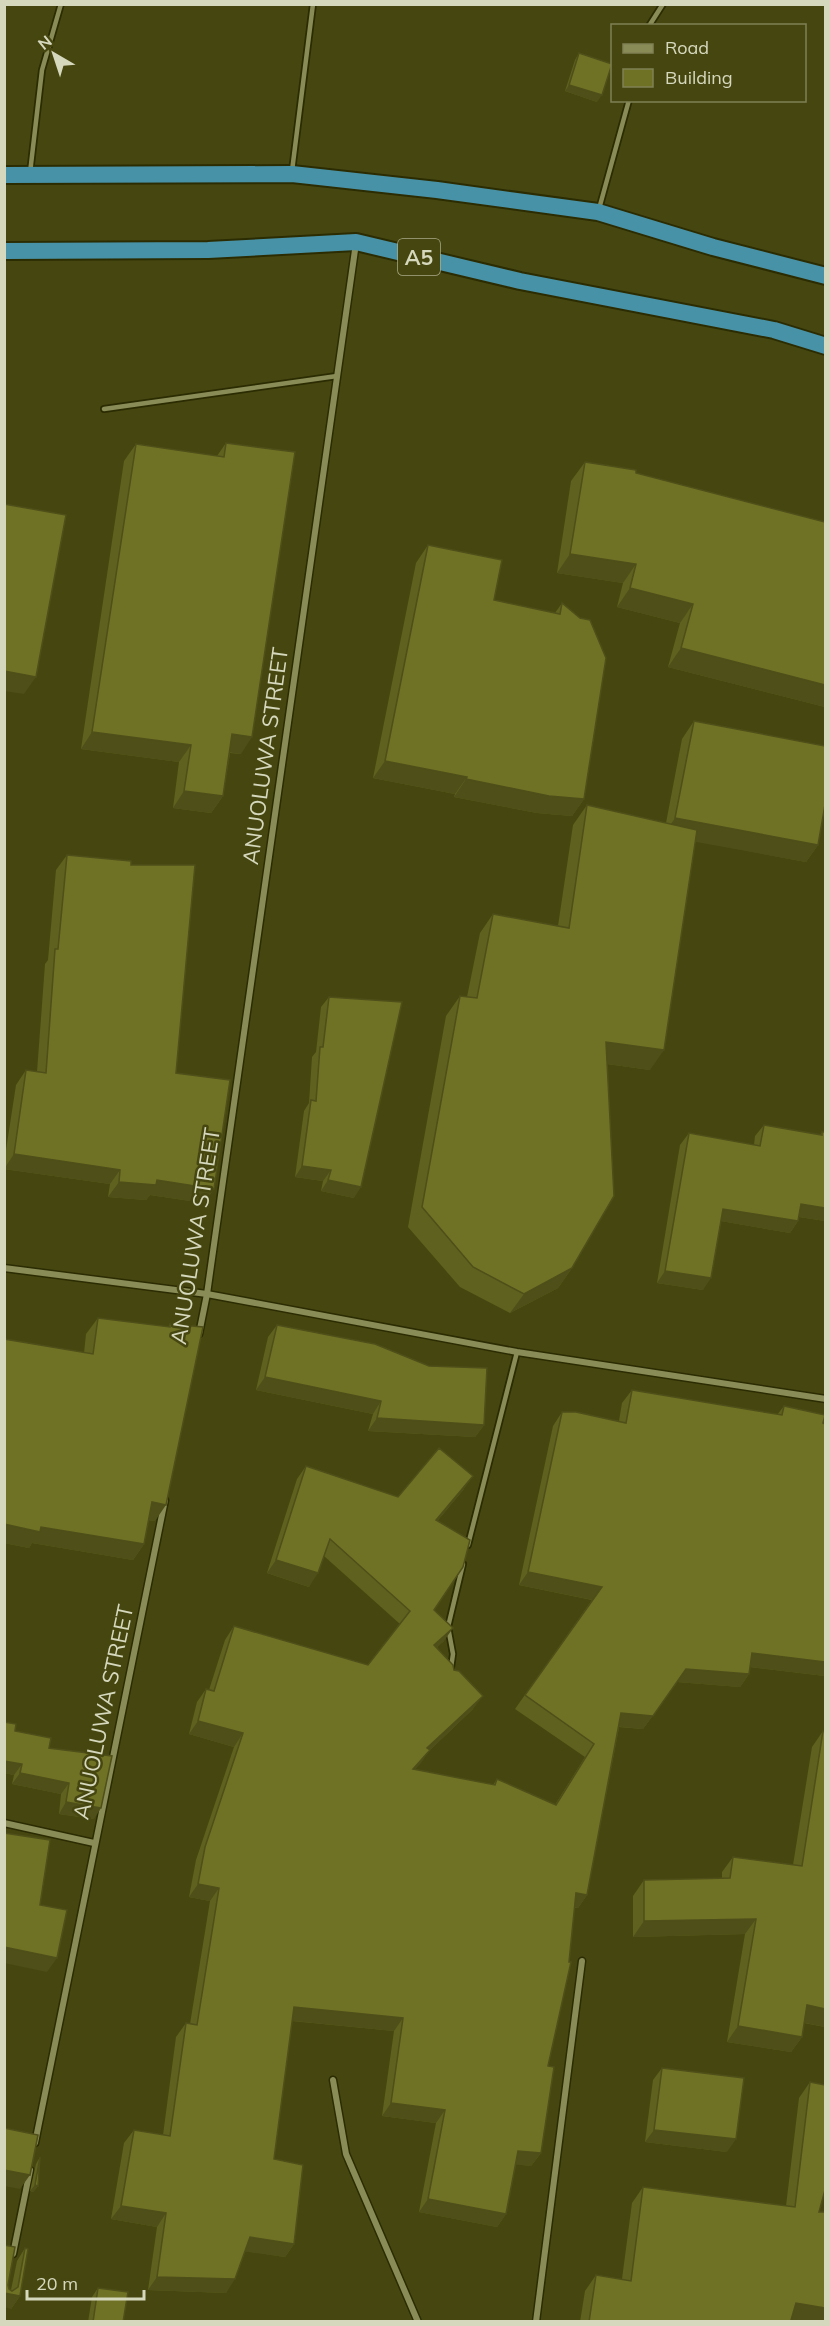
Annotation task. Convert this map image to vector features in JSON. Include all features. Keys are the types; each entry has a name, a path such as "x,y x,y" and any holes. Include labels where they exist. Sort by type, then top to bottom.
{"highway":[{"path":"4,175 292,174 437,190 598,212 713,247 825,276"},
{"name":"A5","path":"4,251 208,250 356,242 520,280 774,330 825,346"}],"street":[{"name":"ANUOLUWA STREET","path":"198,1341 207,1294 356,242"},
{"path":"4,1268 207,1294 516,1352 825,1399"},
{"name":"ANUOLUWA STREET","path":"34,2146 167,1492"},
{"path":"4,1823 94,1844"},
{"path":"536,2322 582,1961"},
{"path":"333,2080 346,2154 418,2322"},
{"path":"11,2263 32,2158"}],"lane":[{"path":"30,175 42,70 60,4"},
{"path":"292,174 313,4"},
{"path":"650,24 663,4"},
{"path":"598,212 628,102"},
{"path":"104,409 337,376"},
{"path":"450,1671 453,1654 448,1627 453,1602 516,1352"}],"building":[{"path":"579,53 611,64 602,95 569,85"},
{"path":"226,443 295,452 252,737 232,734 223,796 184,791 191,745 92,732 136,444 224,457"},
{"path":"585,462 636,470 636,473 825,522 825,685 681,648 693,604 630,588 636,564 570,554"},
{"path":"4,504 66,515 36,677 4,671"},
{"path":"428,545 502,560 494,600 560,614 562,603 580,618 590,620 606,658 584,799 549,796 385,761"},
{"path":"694,721 825,746 825,805 818,845 675,818"},
{"path":"587,805 697,830 664,1050 606,1042 614,1196 572,1268 524,1294 473,1267 422,1207 460,996 477,998 493,914 569,928"},
{"path":"67,855 131,861 131,865 195,865 176,1073 230,1080 214,1189 157,1180 156,1185 119,1182 120,1170 14,1154 26,1070 46,1073 55,949 58,949"},
{"path":"329,997 402,1002 361,1187 328,1180 331,1170 302,1166 311,1100 316,1101 320,1047 323,1047"},
{"path":"764,1125 822,1135 822,1132 825,1132 825,1208 801,1204 798,1221 723,1209 711,1278 665,1271 689,1133 760,1146"},
{"path":"98,1318 170,1327 170,1324 203,1327 166,1505 152,1502 144,1544 41,1527 40,1532 4,1524 4,1339 93,1354"},
{"path":"277,1325 375,1344 429,1366 487,1368 484,1425 377,1418 381,1401 265,1377"},
{"path":"632,1390 782,1415 784,1406 825,1415 823,1423 825,1424 825,1662 752,1653 749,1674 686,1669 653,1716 621,1713 587,1895 576,1893 569,1962 571,1962 548,2066 554,2067 541,2153 518,2151 506,2214 428,2199 445,2110 391,2103 403,2018 294,2007 274,2159 303,2165 294,2244 250,2237 235,2279 157,2277 166,2213 121,2206 134,2130 170,2136 186,2023 197,2025 219,1888 198,1884 205,1847 243,1733 198,1721 206,1689 214,1691 234,1626 368,1665 410,1611 330,1539 318,1573 276,1560 306,1466 398,1497 439,1448 473,1476 436,1520 470,1540 463,1567 434,1610 453,1628 434,1645 453,1665 454,1670 459,1671 483,1696 427,1748 430,1750 413,1769 495,1785 497,1779 556,1805 594,1744 525,1695 602,1587 528,1572 562,1412 576,1412 626,1423"},
{"path":"4,1722 16,1724 15,1731 51,1738 49,1748 112,1756 101,1808 66,1802 69,1783 20,1773 22,1764 4,1761"},
{"path":"823,1731 825,1732 825,2009 807,2005 802,2037 738,2026 756,1919 644,1921 644,1880 730,1878 733,1857 802,1866"},
{"path":"4,1833 50,1840 40,1905 67,1910 57,1958 4,1947"},
{"path":"662,2068 744,2078 736,2139 654,2130"},
{"path":"810,2082 825,2085 825,2190 819,2212 825,2212 825,2308 796,2303 791,2320 796,2322 589,2322 596,2275 631,2281 643,2187 795,2207"},
{"path":"4,2128 38,2135 30,2175 4,2170"},
{"path":"40,2157 38,2186 35,2185"},
{"path":"4,2245 15,2247 8,2285 12,2291 18,2287 25,2248 28,2249 20,2296 4,2293"},
{"path":"98,2288 128,2292 123,2322 93,2322"}]}
